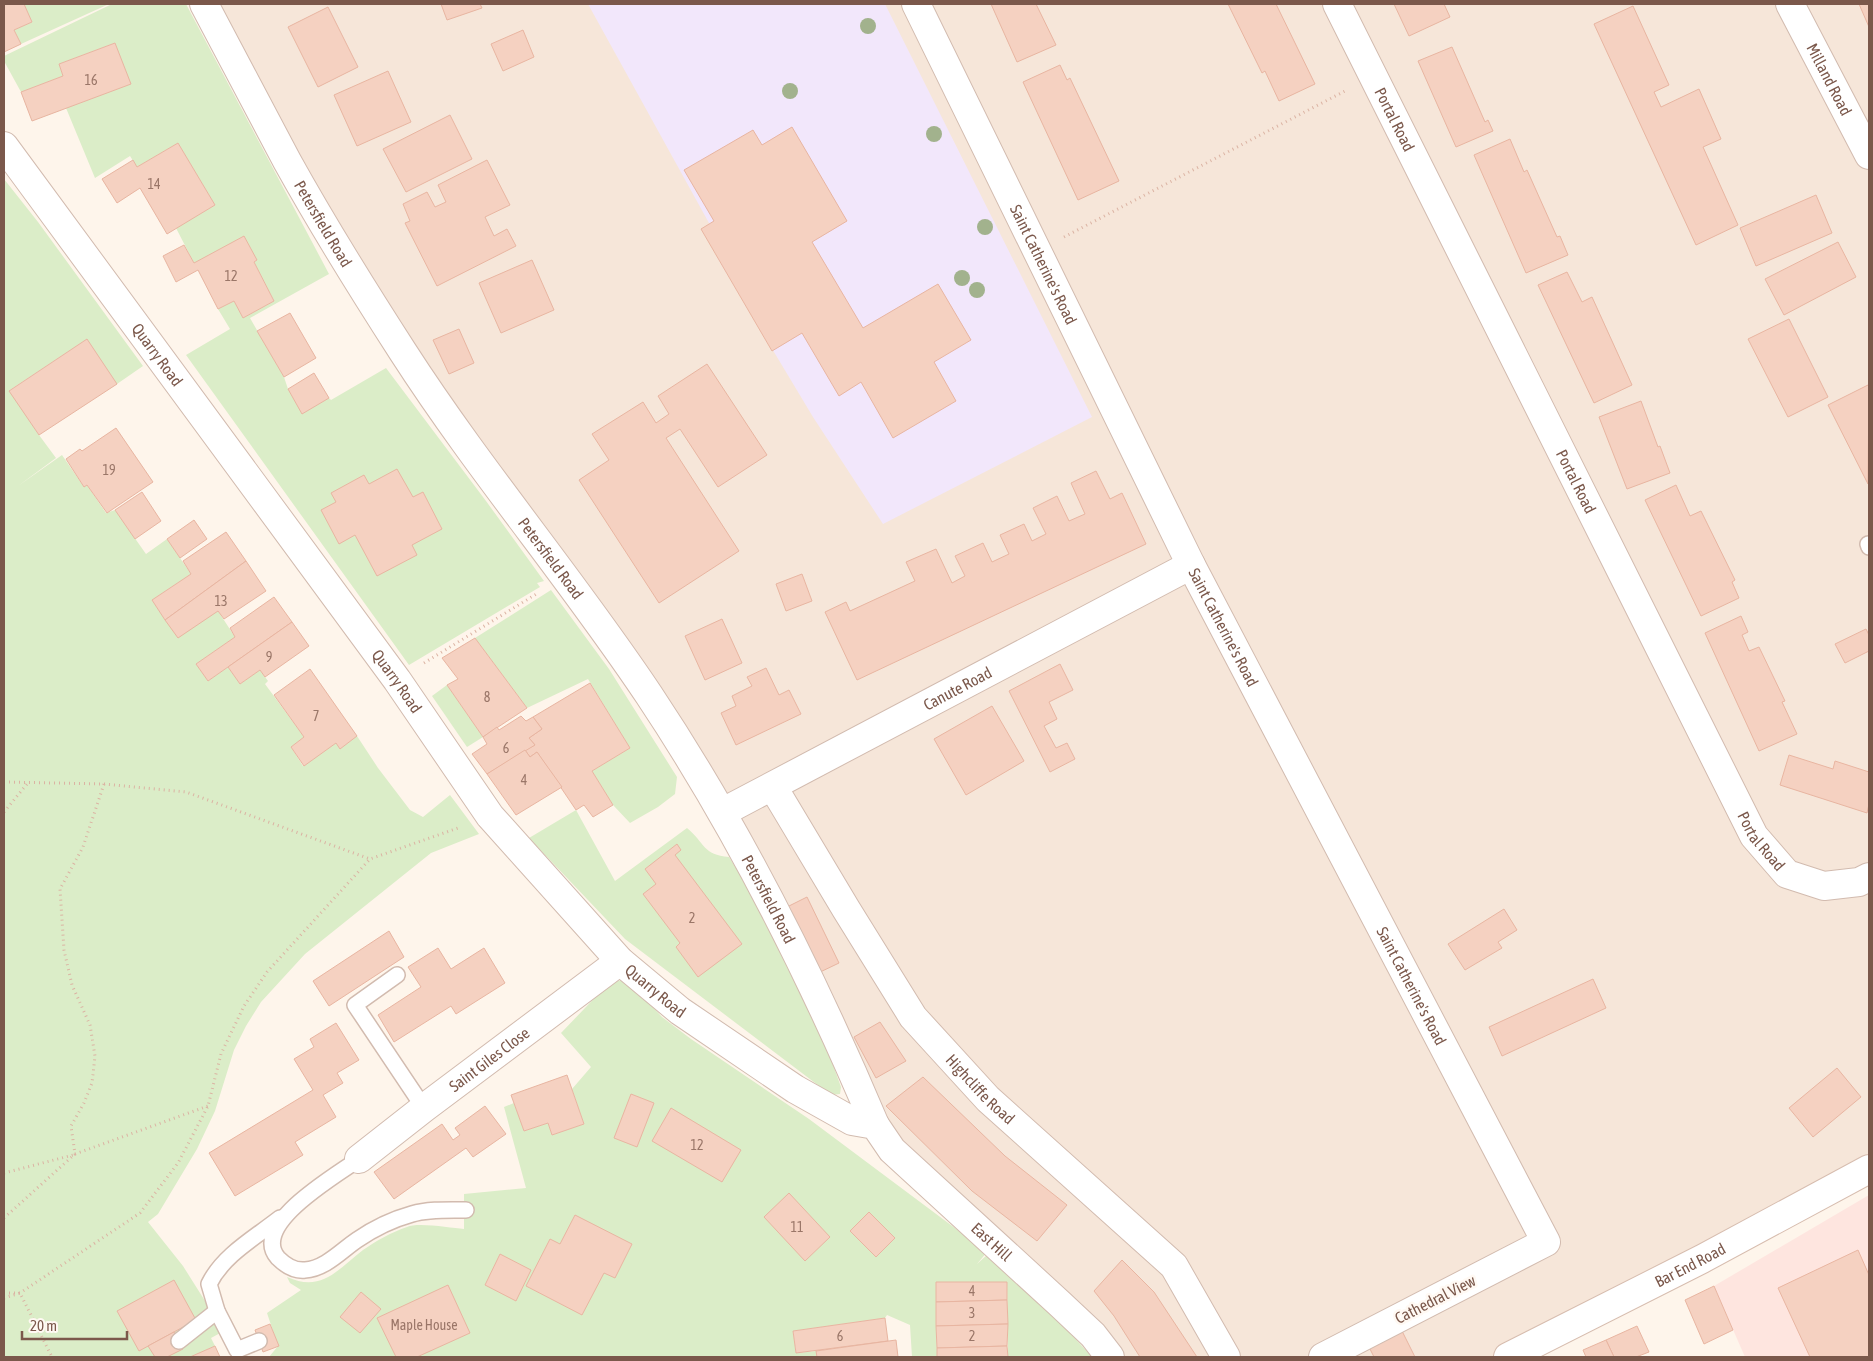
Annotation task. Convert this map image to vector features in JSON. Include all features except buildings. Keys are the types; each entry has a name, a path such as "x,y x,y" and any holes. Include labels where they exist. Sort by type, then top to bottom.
{"street":[{"name":"Petersfield Road","path":"204,4 288,162 404,354 492,480 648,694 723,812 751,863 813,988 875,1125"},
{"name":"Saint Catherine's Road","path":"916,4 1191,565 1546,1242"},
{"name":"Portal Road","path":"1337,4 1754,836 1787,874 1824,886 1859,882 1869,877"},
{"name":"Milland Road","path":"1790,4 1869,155"},
{"name":"Quarry Road","path":"4,146 397,680 490,816 620,961 680,1011 795,1089 852,1121 875,1125"},
{"name":"Canute Road","path":"723,812 1191,565"},
{"name":"Highcliffe Road","path":"773,786 846,909 913,1016 988,1098 1174,1266 1226,1357"},
{"name":"Saint Giles Close","path":"359,1159 620,961"},
{"name":"East Hill","path":"875,1125 892,1150 1093,1335 1110,1357"},
{"name":"Bar End Road","path":"1508,1357 1702,1259 1869,1170"},
{"name":"Cathedral View","path":"1323,1357 1546,1242"}],"lane":[{"path":"397,975 355,1005 424,1108"},
{"path":"259,1341 236,1350 217,1311 210,1284 214,1274 233,1254 359,1159"},
{"path":"284,1216 276,1227 272,1244 277,1257 289,1267 306,1270 328,1262 358,1239 389,1223 413,1214 466,1210"},
{"path":"179,1340 217,1311"}],"path":[{"path":"1037,251 1373,76"},
{"path":"397,680 564,577"},
{"path":"4,782 27,784 104,784 186,792 370,859"},
{"path":"4,812 27,784"},
{"path":"75,1154 71,1126 84,1103 92,1083 95,1056 90,1026 72,985 64,950 60,889 83,848 104,784"},
{"path":"4,1298 20,1293 140,1213 178,1163 208,1106 221,1054 244,1006 268,972 370,859 490,816"},
{"path":"4,1173 75,1154 208,1106"},
{"path":"4,1218 75,1154"},
{"path":"4,1292 20,1293"},
{"path":"20,1293 52,1357"}],"shaded area":[{"path":"204,4 1869,4 1869,1169 1508,1357 1110,1357 892,1150 751,863 492,480"},
{"path":"588,4 885,4 1092,417 883,524 813,417 717,257 725,252"},
{"path":"1869,1195 1869,1357 1745,1357 1714,1286"}],"green space":[{"path":"24,4 109,4 21,44 14,30 32,22"},
{"path":"112,4 186,4 329,274 250,318 302,413 329,398 331,400 386,368 544,581 537,583 540,587 409,665 186,355 230,329 218,309 234,301 243,318 274,301 254,262 257,260 194,263 176,228 215,205 178,143 137,167 130,156 95,178 66,108 130,84 115,43 59,64 63,76 21,92 4,61 4,56"},
{"path":"4,179 38,222 143,366 117,384 87,339 10,390 56,458 18,486 62,455 84,487 87,485 106,513 115,510 146,554 167,539 191,574 152,600 165,620 218,611 235,637 196,664 208,681 228,667 240,684 260,670 268,681 265,684 304,737 291,747 303,766 336,743 340,749 357,736 378,768 410,810 423,817 450,795 479,834 431,853 305,954 261,1002 246,1026 234,1050 215,1111 197,1149 158,1214 148,1222 183,1266 224,1331 211,1338 215,1346 190,1357 4,1357"},
{"path":"551,590 609,669 677,777 675,794 658,807 630,823 613,805 592,771 630,748 588,679 527,708 475,638"},
{"path":"447,685 483,737 467,747 432,696"},
{"path":"576,810 615,881 687,828 709,851 720,856 729,857 759,905 815,1015 841,1087 840,1094 831,1095 625,939 529,838"},
{"path":"627,979 662,1017 691,1039 809,1119 987,1252 977,1264 987,1255 1041,1301 1092,1357 1008,1357 1007,1282 936,1282 937,1357 912,1357 910,1325 887,1315 885,1318 793,1331 796,1353 816,1351 817,1357 269,1357 278,1346 267,1313 301,1290 290,1283 287,1277 310,1282 329,1277 373,1243 407,1227 426,1225 464,1229 464,1194 526,1188 504,1107 514,1103 524,1131 548,1123 552,1135 584,1124 572,1089 591,1067 561,1033 609,983"}]}
